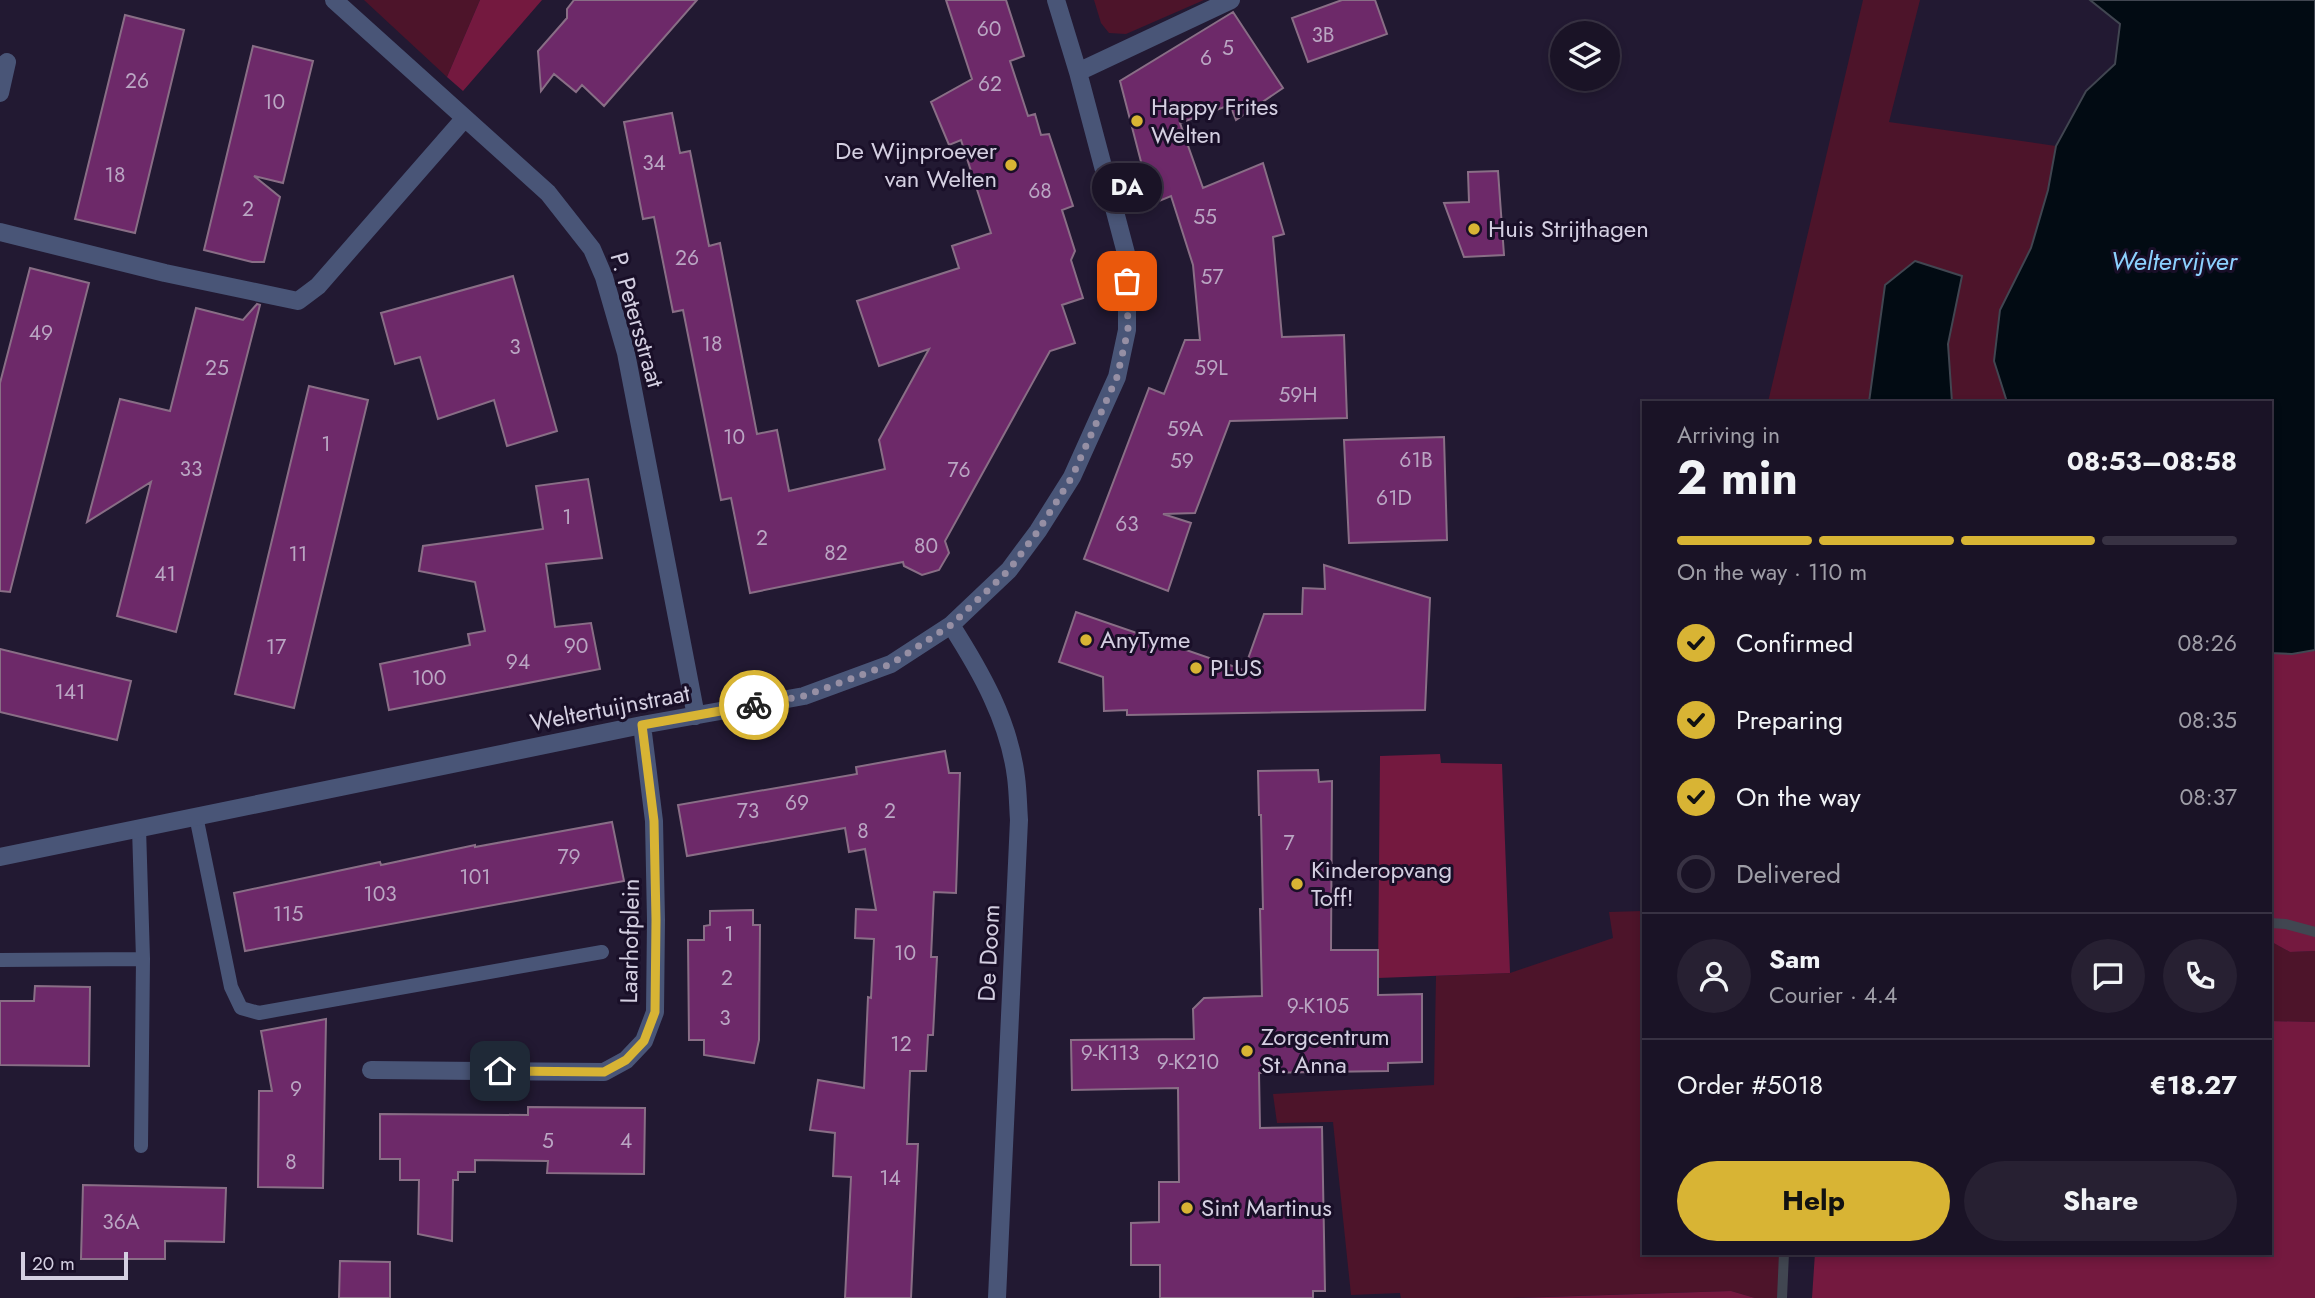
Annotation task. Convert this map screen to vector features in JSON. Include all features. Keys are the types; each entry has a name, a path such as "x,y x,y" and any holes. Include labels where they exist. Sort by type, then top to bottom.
{"street":[{"name":"P. Petersstraat","path":"334,0 548,193 592,249 604,277 626,353 696,716"},
{"name":"Weltertuijnstraat","path":"0,857 642,725 804,696 891,664 951,625 1009,570 1038,531 1072,477 1117,377 1128,330 1127,257 1056,0"},
{"path":"1078,72 1231,0"},
{"path":"0,93 8,62"},
{"path":"0,232 165,273 299,301 318,286 464,119"},
{"name":"De Doom","path":"951,625 992,696 1009,743 1017,779 1019,820 997,1298"},
{"name":"Laarhofplein","path":"371,1070 604,1072 626,1060 644,1041 655,1012 656,920 654,821 642,725"}],"lane":[{"path":"196,816 231,988 241,1008 260,1013 601,952"},
{"path":"139,828 143,959 141,1146"},
{"path":"0,960 143,959"}],"shaded area":[{"path":"364,0 480,0 447,77"},
{"path":"480,0 542,0 463,91 447,77"},
{"path":"1094,0 1204,0 1126,34 1109,33 1101,23"},
{"path":"1863,0 1920,0 1889,122 2056,146 2048,190 2031,248 2000,310 1994,361 2007,401 1952,401 1948,344 1962,276 1885,285 1869,401 1768,401"},
{"path":"2315,650 2315,951 2290,952 2272,942 2272,653 2292,654"},
{"path":"1440,754 1441,763 1502,764 1510,973 1378,978 1380,756"},
{"path":"1642,911 1642,1255 1785,1255 1777,1298 1755,1298 1731,1291 1512,1298 1401,1298 1400,1293 1351,1295 1333,1122 1277,1123 1273,1094 1434,1085 1436,976 1510,973 1613,938 1609,912"},
{"path":"2272,942 2290,952 2315,951 2315,1022 2272,1021"},
{"path":"2272,1021 2315,1022 2315,1298 1812,1298 1815,1255 2272,1255"},
{"path":"1731,1291 1755,1298 1516,1298"}],"water":[{"name":"Weltervijver","path":"2090,0 2315,0 2315,650 2292,654 2272,653 2272,401 2007,401 1994,361 2000,310 2031,248 2048,190 2056,146 2086,91 2115,64 2120,24"},
{"path":"1915,261 1962,276 1948,344 1952,401 1869,401 1885,285"}],"building":[{"path":"574,0 697,0 604,106 582,85 576,92 554,74 541,91 538,51 567,18 567,9"},
{"path":"946,0 1006,0 1024,56 1010,61 1028,116 1035,114 1041,135 1049,134 1073,206 1062,210 1075,251 1071,260 1083,298 1062,305 1075,343 1050,351 945,541 949,553 939,570 922,575 904,566 903,562 750,593 731,498 721,500 683,310 673,312 654,217 643,219 624,122 672,113 680,153 690,151 709,246 720,243 757,434 777,430 789,491 885,469 879,440 929,349 879,366 857,301 959,268 952,246 991,233 961,140 949,145 931,102 972,79"},
{"path":"1342,0 1375,0 1387,34 1308,62 1292,18"},
{"path":"1233,12 1283,88 1236,120 1230,105 1180,123 1203,188 1263,163 1284,234 1273,237 1282,337 1344,335 1347,418 1230,421 1195,513 1163,514 1191,523 1168,591 1084,559 1149,388 1164,394 1185,340 1200,340 1193,265 1171,196 1152,204 1120,81"},
{"path":"125,15 184,30 135,233 75,219"},
{"path":"253,46 313,61 283,183 254,176 280,197 264,262 252,262 204,250"},
{"name":"Huis Strijthagen","path":"1498,171 1504,255 1464,257 1444,203 1469,202 1468,172"},
{"path":"30,268 89,283 10,592 0,591 0,383"},
{"path":"513,276 557,431 507,446 494,400 438,419 420,357 395,364 381,313"},
{"path":"257,304 260,305 176,632 117,616 151,482 87,522 120,399 170,411 196,308 243,320"},
{"path":"309,386 368,400 294,708 235,694"},
{"path":"1444,437 1447,540 1349,543 1344,440"},
{"path":"588,479 602,558 546,564 555,627 591,623 600,669 389,710 380,664 470,645 468,634 485,631 475,582 419,571 423,546 543,529 536,486"},
{"path":"1324,565 1430,598 1425,710 1127,715 1127,710 1104,711 1103,677 1059,662 1076,612 1244,670 1264,614 1302,614 1303,588 1325,589"},
{"path":"0,649 131,681 117,740 0,712"},
{"path":"945,751 949,773 960,773 956,893 934,892 931,957 937,957 933,1035 928,1035 926,1071 910,1071 907,1144 918,1144 911,1298 845,1298 851,1177 833,1176 835,1133 810,1130 818,1080 864,1088 868,997 871,998 874,939 855,938 856,909 876,910 865,849 849,852 845,828 687,856 678,805 857,774 856,767"},
{"path":"1318,770 1319,782 1332,781 1331,950 1378,950 1378,995 1422,994 1422,1062 1388,1063 1388,1071 1259,1073 1260,1128 1322,1127 1325,1291 1313,1291 1313,1298 1160,1298 1160,1265 1131,1265 1131,1223 1159,1222 1159,1182 1179,1182 1178,1088 1072,1090 1071,1040 1194,1039 1193,1009 1204,998 1262,996 1260,909 1263,909 1258,771"},
{"path":"612,822 624,881 245,951 234,893 380,862 381,865 475,845"},
{"path":"753,910 753,925 760,925 759,1040 754,1063 704,1055 704,1040 689,1040 688,940 704,940 704,926 710,925 710,911"},
{"path":"35,986 90,987 89,1066 0,1065 0,1001 34,1001"},
{"path":"326,1019 323,1188 258,1187 259,1091 272,1091 261,1031"},
{"path":"528,1107 645,1108 644,1174 547,1173 548,1161 475,1160 475,1172 458,1172 458,1180 453,1180 452,1241 418,1234 419,1180 400,1180 400,1159 380,1159 380,1114 528,1115"},
{"path":"83,1185 226,1188 224,1242 165,1241 165,1259 81,1259"},
{"path":"340,1261 390,1262 390,1298 339,1298"}],"waterway":[{"path":"2272,923 2315,932"},
{"path":"1782,1298 1784,1255"}],"way so far":[{"path":"754,705 804,696 891,664 951,625 1009,570 1038,531 1072,477 1117,377 1128,330 1127,281"}],"place":[{"name":"Happy Frites Welten","path":"1137,121"},
{"name":"De Wijnproever van Welten","path":"1011,165"},
{"name":"Huis Strijthagen","path":"1474,229"},
{"name":"DA","path":"1127,281"},
{"name":"AnyTyme","path":"1086,640"},
{"name":"PLUS","path":"1196,668"},
{"name":"Kinderopvang Toff!","path":"1297,884"},
{"name":"Zorgcentrum St. Anna","path":"1247,1051"},
{"name":"Sint Martinus","path":"1187,1208"}],"route":[{"path":"500,1071 604,1072 626,1060 644,1041 655,1012 656,920 654,821 642,725 754,705"}]}
